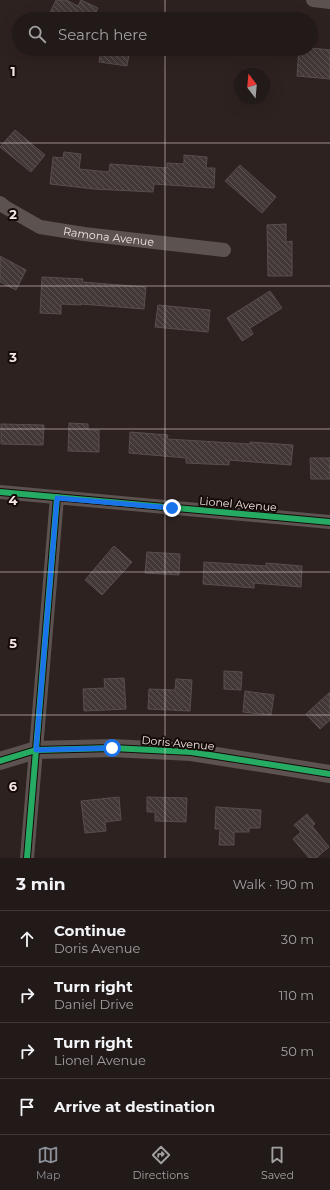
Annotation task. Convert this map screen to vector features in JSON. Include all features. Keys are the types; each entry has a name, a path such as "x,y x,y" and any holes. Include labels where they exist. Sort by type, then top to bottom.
{"street":[{"path":"314,0 330,2"},
{"name":"Ramona Avenue","path":"0,203 40,227 84,234 224,250"},
{"name":"Lionel Avenue","path":"0,492 330,522"},
{"path":"27,858 57,498"},
{"name":"Doris Avenue","path":"0,761 36,750 112,748 191,752 330,774"}],"building":[{"path":"56,0 66,0 78,6 81,0 98,8 96,12 50,12"},
{"path":"318,49 330,50 330,79 297,76 298,56 318,56"},
{"path":"100,56 129,56 127,66 99,62"},
{"path":"15,130 45,155 31,172 0,147"},
{"path":"64,152 81,154 79,169 109,172 110,164 167,168 167,163 184,164 184,155 207,157 206,168 215,168 214,188 154,184 153,192 94,189 50,184 53,157 63,158"},
{"path":"240,165 276,197 262,213 225,181"},
{"path":"286,224 286,242 292,241 292,276 268,276 267,225"},
{"path":"0,256 26,270 16,290 0,282"},
{"path":"42,277 83,279 82,282 146,287 144,309 81,304 61,304 61,314 40,313"},
{"path":"270,291 282,308 250,328 253,334 242,341 227,318"},
{"path":"158,305 210,310 208,332 155,327"},
{"path":"69,423 88,424 88,430 99,430 99,452 68,451"},
{"path":"1,424 44,425 43,445 1,444"},
{"path":"130,432 168,435 167,439 293,445 291,465 229,460 229,465 186,463 186,458 129,453"},
{"path":"310,458 330,458 330,479 311,479"},
{"path":"114,546 132,562 102,595 85,580"},
{"path":"147,552 180,554 179,575 145,573"},
{"path":"204,562 266,566 266,563 302,566 301,587 254,583 254,588 203,584"},
{"path":"224,671 242,672 241,690 224,689"},
{"path":"124,678 126,709 84,711 83,689 105,688 104,679"},
{"path":"176,679 192,680 190,711 148,709 149,689 175,690"},
{"path":"245,691 274,695 271,715 243,712"},
{"path":"330,692 330,720 320,729 306,714"},
{"path":"119,797 121,820 105,822 106,831 85,833 81,801"},
{"path":"147,797 187,798 186,822 155,821 155,812 147,812"},
{"path":"216,807 261,810 260,828 249,828 249,832 234,832 234,845 219,845 220,829 215,829"},
{"path":"307,814 315,824 312,826 329,847 316,858 309,858 293,839 301,832 294,825"}],"cycle path":[{"path":"0,492 330,522"},
{"path":"27,858 57,497"},
{"path":"0,761 36,750 112,748 191,752 330,774"}],"route":[{"path":"112,748 36,750 57,498 172,508"}]}
